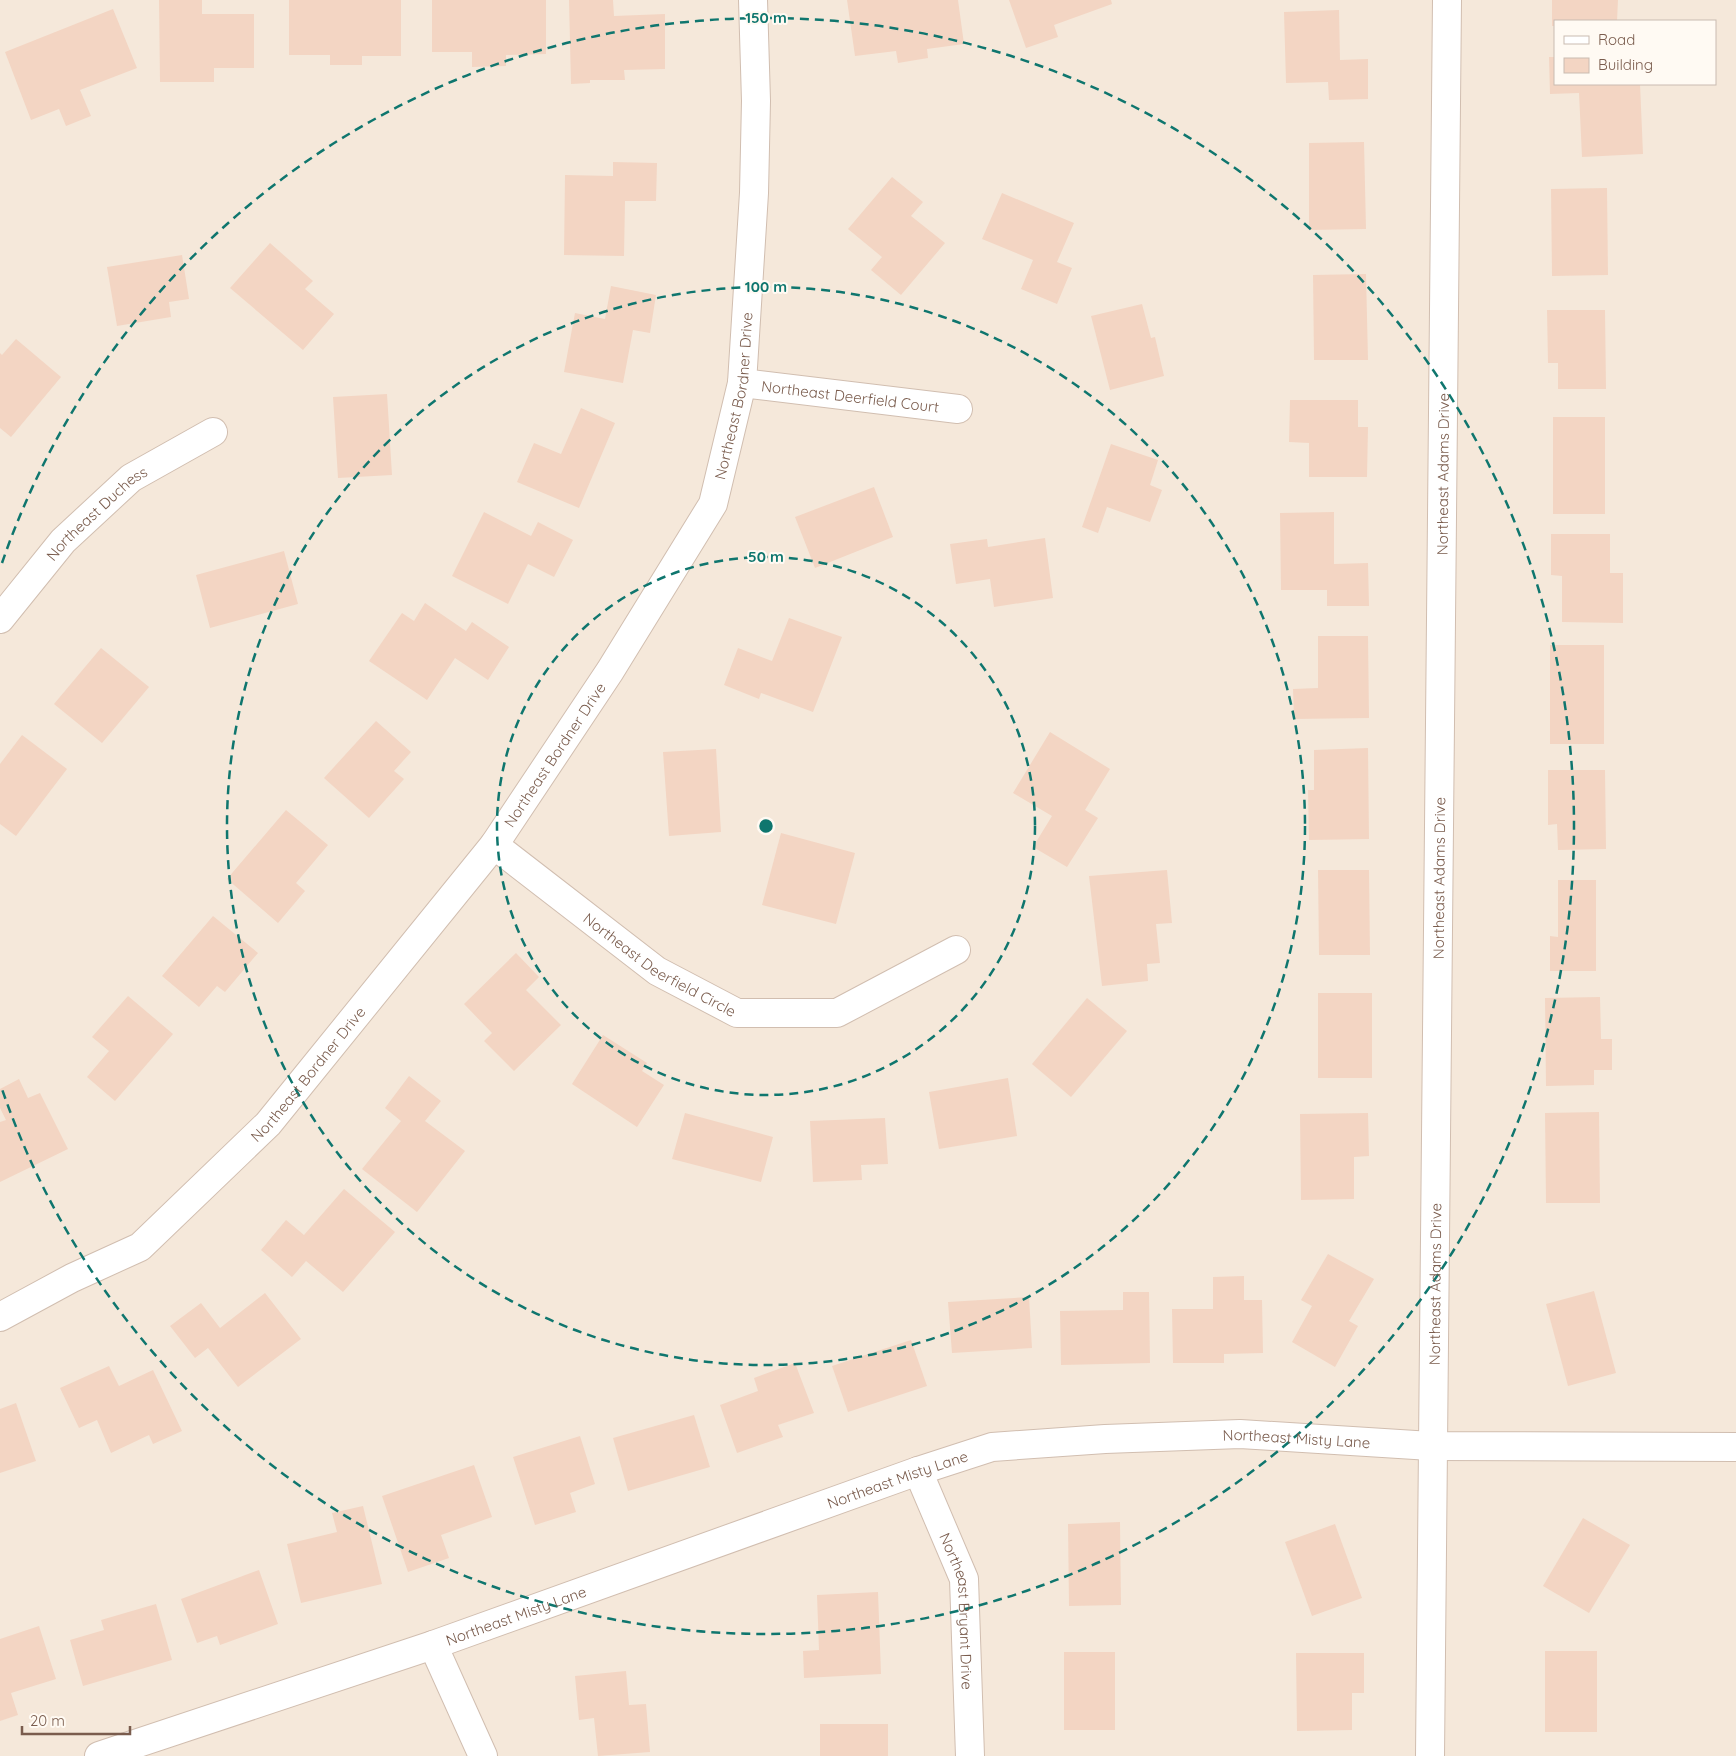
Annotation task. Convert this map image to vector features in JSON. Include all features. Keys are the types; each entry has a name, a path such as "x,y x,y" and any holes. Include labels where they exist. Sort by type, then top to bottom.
{"street":[{"name":"Northeast Bordner Drive","path":"0,1317 72,1278 140,1247 268,1124 494,845 610,671 712,504 742,384 754,193 756,101 753,0"},
{"name":"Northeast Adams Drive","path":"1430,1756 1431,1446 1447,0"},
{"name":"Northeast Deerfield Court","path":"742,384 958,409"},
{"name":"Northeast Duchess","path":"0,619 63,541 131,478 212,432"},
{"name":"Northeast Deerfield Circle","path":"494,845 657,970 737,1013 837,1013 956,950"},
{"name":"Northeast Misty Lane","path":"99,1756 433,1645 918,1471 992,1447 1105,1439 1240,1434 1431,1446 1736,1448"},
{"name":"Northeast Bryant Drive","path":"918,1471 964,1579 970,1756"},
{"path":"433,1645 484,1756"}],"shaded area":[{"path":"0,0 1736,0 1736,1756 0,1756"}],"building":[{"path":"159,0 202,0 202,14 254,14 254,68 214,68 214,82 160,82"},
{"path":"289,0 401,0 401,56 362,56 362,65 330,65 330,55 289,55"},
{"path":"432,0 546,0 546,54 506,55 506,66 472,67 472,52 432,52"},
{"path":"569,0 613,0 614,16 665,14 665,69 624,70 625,80 590,80 590,83 571,84"},
{"path":"847,0 958,0 964,44 927,49 928,58 898,63 896,51 855,56"},
{"path":"1009,0 1111,0 1112,4 1054,25 1058,37 1026,48"},
{"path":"1552,0 1618,0 1617,20 1554,20 1554,26 1552,26"},
{"path":"113,9 137,68 80,90 91,116 66,126 59,109 31,120 5,52"},
{"path":"1339,10 1340,60 1368,59 1368,99 1329,100 1328,82 1286,83 1284,12"},
{"path":"1549,57 1554,57 1554,85 1640,85 1643,154 1582,157 1579,93 1550,94"},
{"path":"1364,142 1366,229 1309,230 1309,143"},
{"path":"613,162 657,163 656,201 625,201 624,256 564,255 565,175 613,176"},
{"path":"892,177 923,202 911,216 945,243 901,295 871,270 882,257 848,229"},
{"path":"1607,188 1608,275 1552,276 1551,189"},
{"path":"1002,193 1074,223 1057,262 1072,268 1057,304 1021,289 1033,260 982,239"},
{"path":"270,243 313,281 305,289 334,314 303,350 230,288"},
{"path":"182,255 189,299 169,302 171,317 117,326 107,267"},
{"path":"1366,274 1368,360 1314,360 1313,275"},
{"path":"611,286 656,295 650,333 633,330 623,383 564,372 575,313 605,319"},
{"path":"1142,304 1151,338 1155,337 1164,376 1110,390 1091,316"},
{"path":"1547,310 1605,310 1606,389 1558,389 1558,363 1548,363"},
{"path":"16,339 61,377 11,437 0,428 0,353 2,355"},
{"path":"387,394 392,475 338,478 333,397"},
{"path":"1290,400 1358,400 1358,427 1368,427 1367,477 1309,477 1309,443 1289,442"},
{"path":"581,408 615,423 579,508 517,482 534,443 561,454"},
{"path":"1553,417 1605,417 1605,514 1553,514"},
{"path":"1111,444 1158,460 1150,485 1162,490 1150,522 1107,507 1098,533 1082,527"},
{"path":"874,487 893,537 815,568 795,517"},
{"path":"484,512 531,536 538,522 573,540 554,577 528,564 508,604 452,576"},
{"path":"1334,512 1334,564 1368,563 1369,606 1327,606 1327,590 1281,590 1280,513"},
{"path":"1551,534 1610,534 1610,573 1623,573 1623,623 1562,622 1562,576 1551,575"},
{"path":"1045,538 1053,598 994,607 990,579 956,584 950,544 987,539 988,547"},
{"path":"284,551 298,604 210,628 196,575"},
{"path":"425,603 466,631 472,622 509,647 488,680 455,658 427,700 369,661 402,613 414,621"},
{"path":"789,618 842,637 813,712 761,693 759,699 724,685 738,648 772,661"},
{"path":"1318,636 1368,636 1369,718 1294,719 1293,689 1318,688"},
{"path":"1550,645 1604,645 1604,744 1550,744"},
{"path":"101,648 149,687 102,743 54,704"},
{"path":"376,721 411,752 394,771 404,779 369,818 324,778"},
{"path":"1050,732 1110,769 1085,810 1098,818 1067,867 1033,847 1052,816 1013,793"},
{"path":"22,735 67,769 16,836 0,824 0,764"},
{"path":"1368,748 1369,839 1309,840 1308,790 1314,790 1314,750"},
{"path":"716,749 721,832 669,836 663,752"},
{"path":"1548,770 1605,770 1606,849 1558,850 1557,824 1548,825"},
{"path":"286,810 328,845 296,883 305,891 278,923 227,879"},
{"path":"781,833 855,853 836,924 762,905"},
{"path":"1167,870 1172,923 1156,924 1160,963 1147,964 1148,981 1102,986 1089,876"},
{"path":"1318,870 1369,870 1370,955 1319,955"},
{"path":"1558,880 1596,880 1596,971 1550,971 1550,936 1558,937"},
{"path":"213,916 258,953 225,992 217,986 199,1007 162,976"},
{"path":"516,953 539,977 526,990 561,1025 514,1071 484,1041 492,1033 464,1004"},
{"path":"1318,993 1372,993 1372,1078 1318,1078"},
{"path":"128,996 173,1034 115,1101 87,1077 109,1051 92,1037"},
{"path":"1600,997 1601,1039 1612,1039 1612,1070 1594,1070 1594,1085 1546,1086 1545,998"},
{"path":"1087,998 1127,1031 1071,1097 1032,1064"},
{"path":"603,1035 647,1063 642,1071 664,1085 637,1127 572,1084"},
{"path":"409,1076 441,1101 425,1121 465,1151 417,1212 362,1169 401,1121 385,1108"},
{"path":"1008,1078 1017,1136 939,1149 929,1092"},
{"path":"19,1079 28,1098 40,1093 68,1149 0,1182 0,1122 6,1120 0,1108 0,1089"},
{"path":"1599,1112 1600,1203 1546,1203 1545,1113"},
{"path":"685,1113 773,1137 761,1182 672,1159"},
{"path":"1368,1113 1369,1156 1354,1157 1354,1199 1301,1200 1300,1114"},
{"path":"885,1118 888,1164 861,1165 862,1180 813,1182 810,1121"},
{"path":"344,1189 395,1232 343,1292 306,1261 292,1277 261,1250 286,1220 304,1235"},
{"path":"1328,1254 1374,1279 1349,1321 1358,1326 1335,1367 1292,1342 1312,1306 1301,1300"},
{"path":"1244,1276 1244,1300 1262,1300 1263,1353 1224,1354 1224,1363 1173,1363 1172,1309 1213,1309 1213,1277"},
{"path":"1594,1291 1616,1373 1568,1386 1546,1304"},
{"path":"1123,1292 1149,1292 1150,1363 1061,1365 1060,1311 1123,1310"},
{"path":"265,1293 301,1339 238,1387 208,1348 195,1358 170,1326 201,1303 220,1328"},
{"path":"1029,1297 1032,1348 952,1353 948,1302"},
{"path":"911,1340 927,1386 848,1412 832,1366"},
{"path":"795,1363 814,1413 778,1425 783,1437 737,1453 720,1405 758,1391 754,1378"},
{"path":"109,1366 119,1386 153,1370 182,1431 153,1444 149,1435 111,1453 97,1420 79,1428 60,1388"},
{"path":"16,1403 36,1461 0,1473 0,1409"},
{"path":"694,1415 710,1467 628,1491 613,1438"},
{"path":"580,1436 595,1484 570,1493 576,1512 535,1525 513,1457"},
{"path":"474,1465 492,1517 441,1535 449,1558 408,1572 382,1496"},
{"path":"363,1506 382,1584 301,1603 287,1544 337,1532 332,1513"},
{"path":"1583,1518 1630,1545 1589,1613 1543,1586"},
{"path":"1120,1522 1121,1605 1069,1606 1068,1524"},
{"path":"1335,1524 1362,1598 1312,1616 1285,1542"},
{"path":"259,1570 278,1624 220,1645 217,1636 197,1643 181,1599"},
{"path":"878,1592 881,1674 804,1678 803,1651 819,1650 817,1595"},
{"path":"156,1604 172,1660 83,1686 70,1640 104,1630 101,1620"},
{"path":"39,1626 56,1679 11,1693 18,1715 0,1721 0,1639"},
{"path":"1545,1651 1597,1651 1597,1732 1545,1732"},
{"path":"1064,1652 1115,1652 1115,1730 1064,1730"},
{"path":"1296,1653 1364,1653 1364,1693 1352,1693 1352,1730 1297,1731"},
{"path":"626,1671 629,1705 646,1704 650,1752 598,1756 594,1718 579,1720 575,1676"},
{"path":"820,1724 888,1724 888,1756 820,1756"}]}
